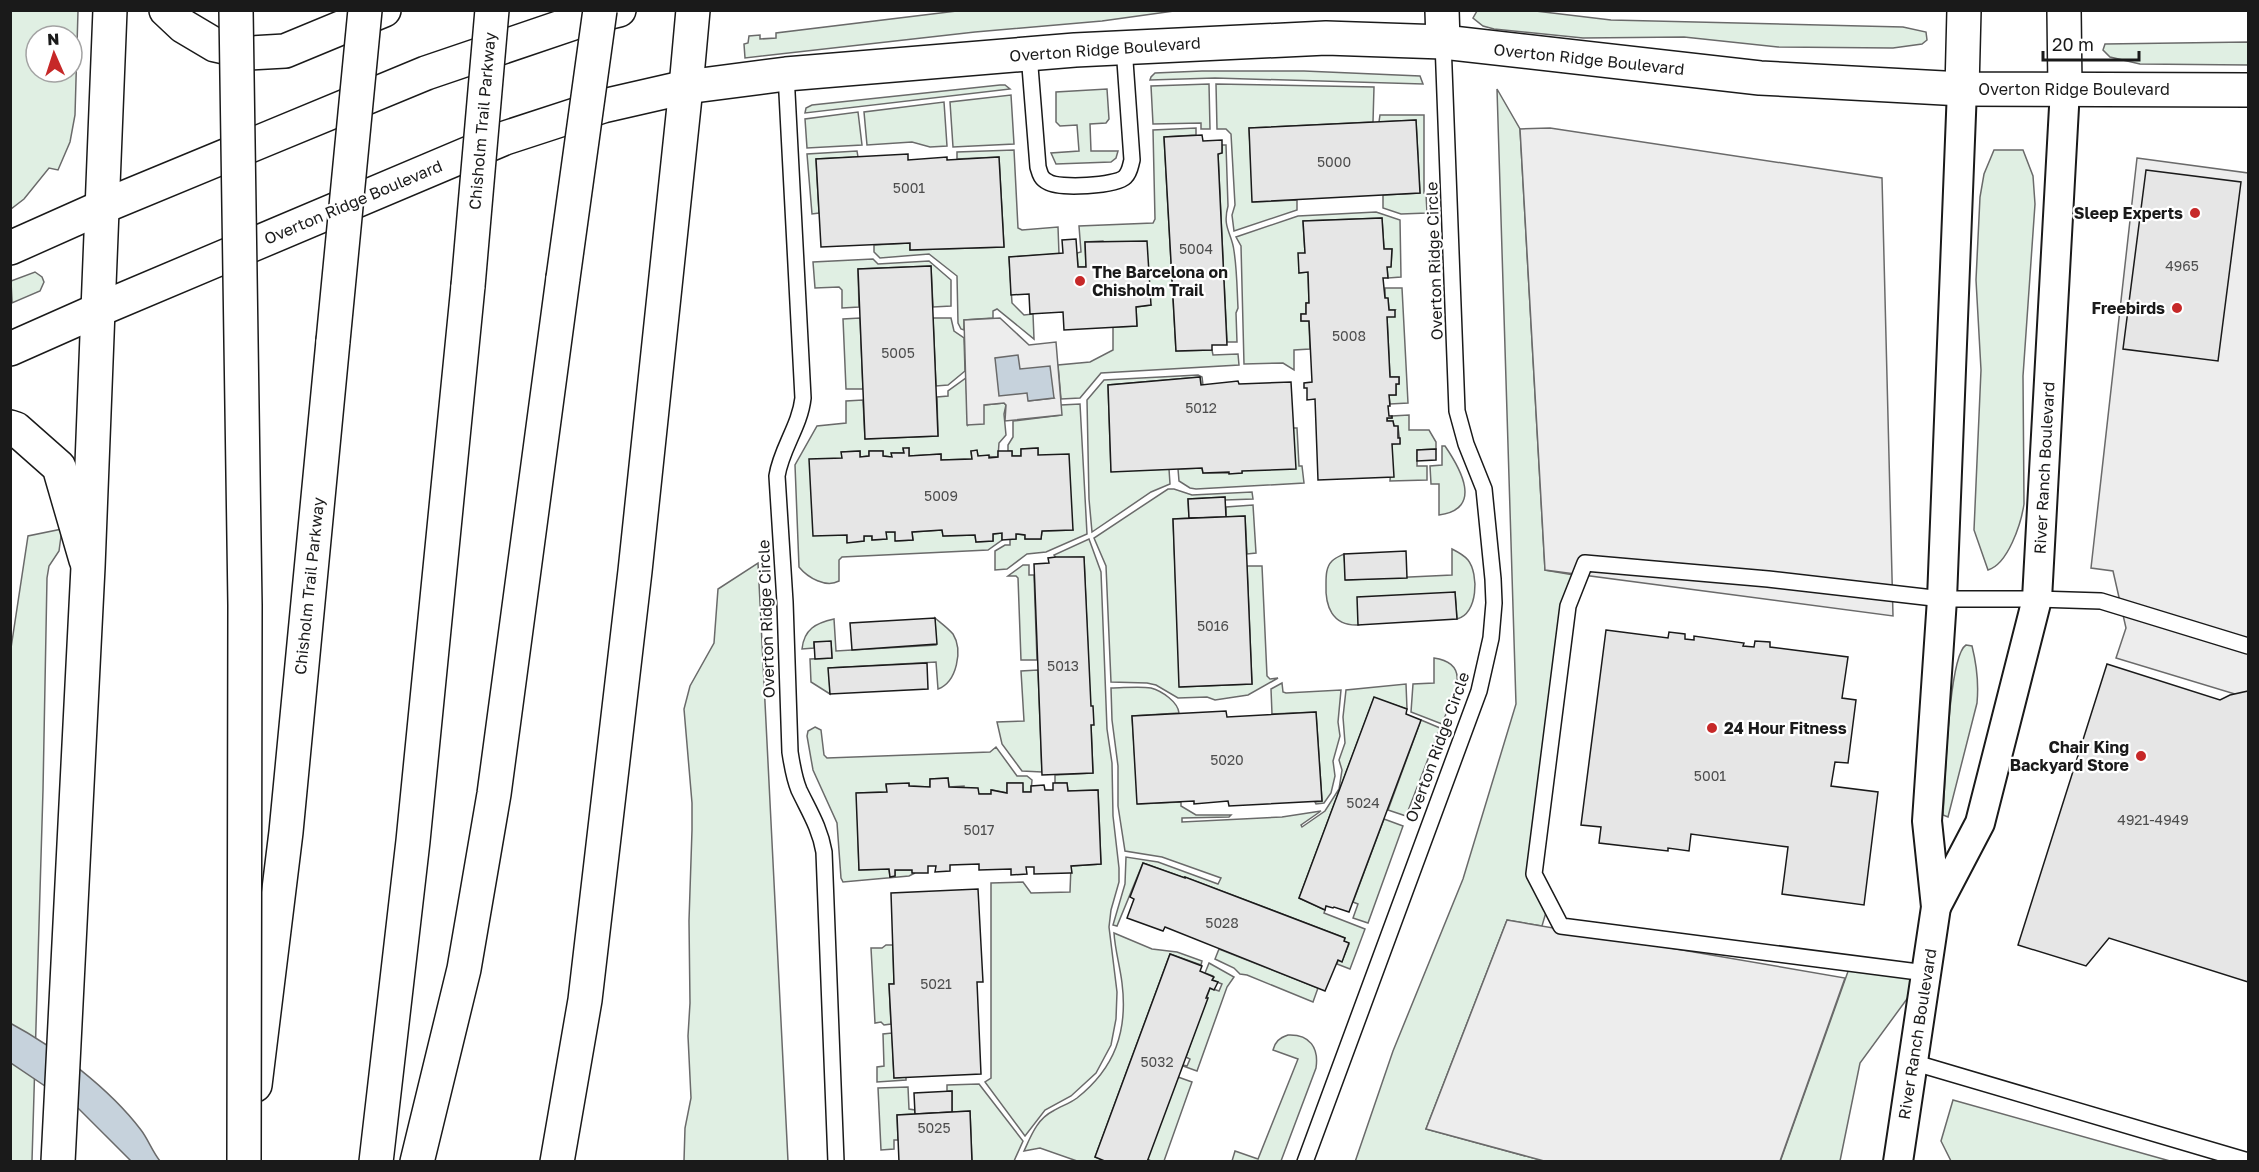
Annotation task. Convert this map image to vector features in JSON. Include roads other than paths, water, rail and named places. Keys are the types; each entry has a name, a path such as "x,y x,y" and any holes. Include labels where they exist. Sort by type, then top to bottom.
{"main road":[{"path":"58,1161 88,567 110,10"},
{"path":"166,10 183,26 215,45 251,53 285,51 384,10"},
{"path":"236,10 245,605 245,1161"},
{"name":"Chisholm Trail Parkway","path":"245,1161 286,832 365,10"},
{"name":"Chisholm Trail Parkway","path":"376,1161 400,959 429,675 468,286 492,10"},
{"path":"417,1161 464,969 494,794 600,10"},
{"path":"10,248 102,207 426,73 594,16 619,10"},
{"path":"557,1161 585,1000 635,571 693,10"},
{"name":"River Ranch Boulevard","path":"1962,89 1964,10"},
{"name":"River Ranch Boulevard","path":"2064,10 2065,89"},
{"name":"Overton Ridge Boulevard","path":"10,349 506,138 603,106 686,87 786,74 1124,47 1326,38 1442,26 1760,78 1962,89 2248,90"},
{"path":"10,427 16,429 59,466 88,567"}],"street":[{"name":"River Ranch Boulevard","path":"1898,1161 1936,907 1927,821 1942,599 1962,89"},
{"name":"River Ranch Boulevard","path":"1936,907 1980,823 2037,598 2065,89"}],"lane":[{"name":"Overton Ridge Circle","path":"1305,1161 1479,691 1491,638 1494,603 1484,489 1466,444 1457,411 1442,26"},
{"path":"1029,54 1038,167 1041,178 1059,186 1115,183 1124,178 1130,170 1132,160 1124,47"},
{"name":"Overton Ridge Circle","path":"786,74 803,398 798,418 779,463 777,476 785,602 790,752 799,789 821,834 824,852 836,1161"},
{"path":"1926,973 1561,926 1534,874 1568,606 1585,562 1768,579 1942,599 2037,598 2101,601 2248,646"},
{"path":"1912,1062 2248,1161"}],"place":[{"name":"Sleep Experts","path":"2195,213"},
{"name":"The Barcelona on Chisholm Trail","path":"1080,281"},
{"name":"Freebirds","path":"2177,308"},
{"name":"24 Hour Fitness","path":"1712,728"},
{"name":"Chair King Backyard Store","path":"2141,756"}]}
